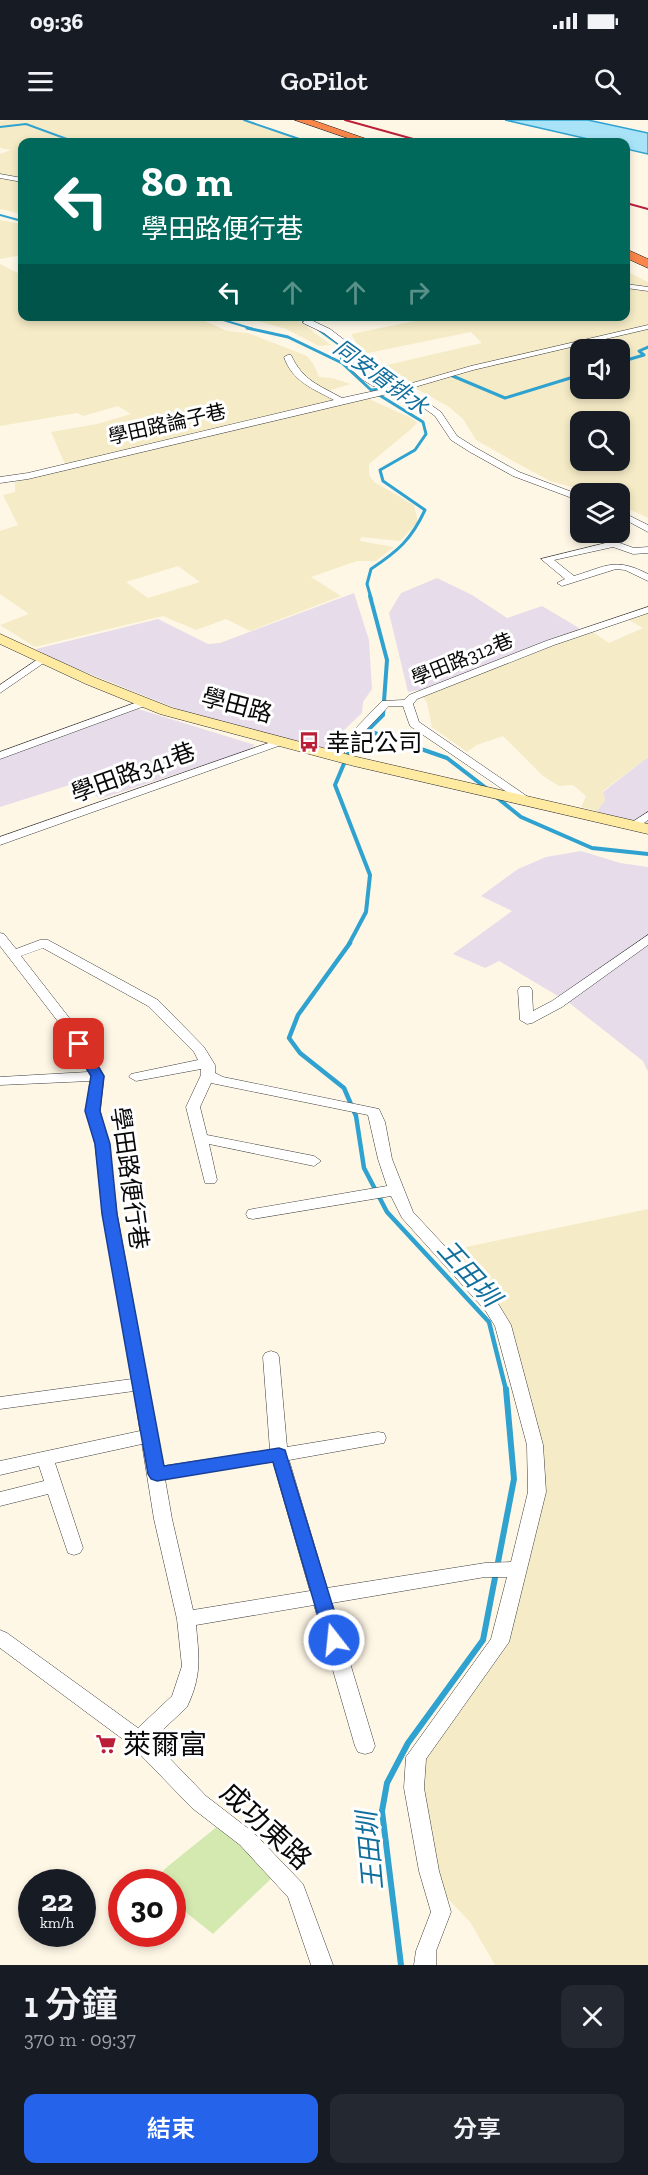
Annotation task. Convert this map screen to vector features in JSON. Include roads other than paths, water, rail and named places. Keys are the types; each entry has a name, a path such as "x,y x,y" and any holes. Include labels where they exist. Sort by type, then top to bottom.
{"highway":[{"path":"297,122 338,138"},
{"path":"297,122 355,138"},
{"path":"630,246 648,255"},
{"path":"630,255 648,264"}],"main road":[{"name":"學田路","path":"0,638 91,681 166,711 334,756 527,801"},
{"path":"527,801 640,828"}],"street":[{"path":"0,176 18,179"},
{"path":"630,287 648,289"},
{"name":"學田路論子巷","path":"306,321 327,331 344,344 349,363 366,378 376,384 396,385 433,410 454,438 495,464 546,487 570,495"},
{"name":"學田路論子巷","path":"0,480 28,476 341,401 419,385 471,368 648,327"},
{"path":"288,357 290,369 300,378 341,401"},
{"path":"630,519 648,529"},
{"path":"573,579 546,559 614,544 633,550 648,550"},
{"path":"562,583 615,566 627,567 648,578"},
{"name":"學田路312巷","path":"527,801 414,724 407,703 413,697 550,643 648,610"},
{"path":"0,690 44,658"},
{"path":"0,756 146,702"},
{"path":"334,756 386,703 407,703"},
{"name":"學田路341巷","path":"0,842 280,742"},
{"path":"640,828 648,814"},
{"name":"學田路便行巷","path":"0,937 69,1027 98,1076 93,1111 102,1144 110,1214 163,1519 186,1619 191,1666 180,1701 139,1740"},
{"path":"525,990 527,1020 557,1004 648,939"},
{"path":"15,954 44,943 153,1003 178,1027 208,1070"},
{"path":"136,1077 152,1072 181,1070 199,1063 219,1081 374,1112 385,1159 396,1190 408,1214 491,1306 503,1325 535,1445 537,1492 500,1641 416,1758 414,1788 429,1871 441,1912 426,1951 425,1965"},
{"path":"208,1070 193,1107 210,1180"},
{"path":"0,1081 98,1076"},
{"path":"200,1138 314,1161"},
{"path":"253,1214 396,1190"},
{"path":"271,1357 279,1455 365,1746"},
{"path":"0,1403 141,1384"},
{"path":"0,1468 148,1436"},
{"path":"157,1474 378,1438"},
{"path":"45,1458 52,1486 75,1548"},
{"path":"0,1498 52,1486"},
{"path":"186,1619 485,1570 518,1569"},
{"name":"成功東路","path":"0,1638 139,1740 199,1802 247,1839 296,1891 322,1965"}],"water":[{"path":"505,120 588,120 648,133 648,154 630,150 630,138 584,138"}],"waterway":[{"name":"王田圳","path":"244,120 296,138"},
{"path":"0,127 26,124 64,138"},
{"name":"同安厝排水","path":"0,215 18,220"},
{"name":"同安厝排水","path":"227,321 253,329"},
{"name":"王田圳","path":"303,321 308,325"},
{"name":"同安厝排水","path":"247,328 288,337 342,363"},
{"name":"王田圳","path":"318,329 340,345 342,363"},
{"path":"630,359 644,355 639,351 648,347"},
{"name":"同安厝排水","path":"342,363 371,390 423,422 426,434 415,450 380,470 383,481 425,510 403,544 371,569 367,584 371,598"},
{"path":"448,374 505,398 570,378"},
{"path":"372,390 396,387"},
{"name":"王田圳","path":"349,944 366,912 370,875 335,785 351,747 383,715 387,660 370,596"},
{"name":"同安厝排水","path":"369,731 447,758 486,788"},
{"name":"同安厝排水","path":"495,796 521,817 592,848 648,854"},
{"name":"王田圳","path":"350,943 298,1015 289,1038 300,1053 344,1088 356,1116 364,1168 387,1212 489,1322 506,1390"},
{"name":"王田圳","path":"401,1965 382,1811 387,1783 408,1743 483,1640 514,1479 506,1389"}],"railway":[{"path":"345,120 410,138"},
{"path":"630,204 648,209"}],"place":[{"name":"幸記公司","path":"309,742"},
{"name":"萊爾富","path":"106,1744"}]}
